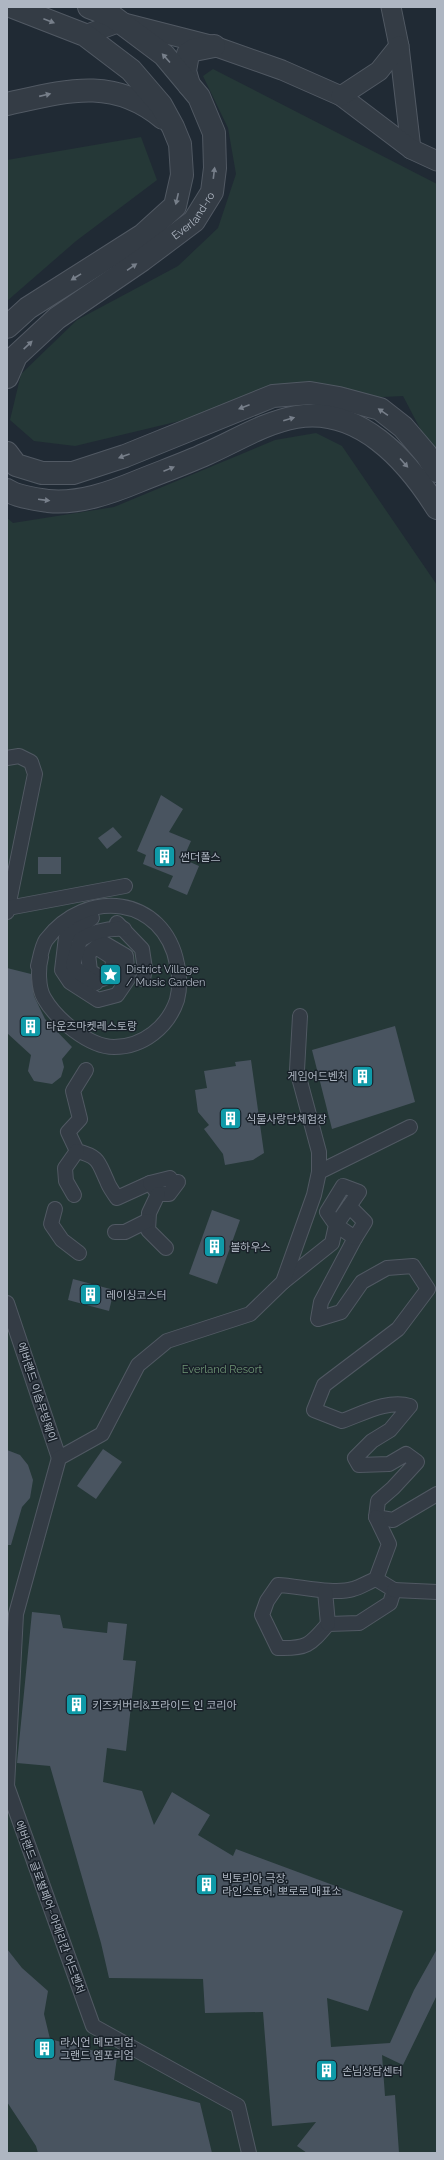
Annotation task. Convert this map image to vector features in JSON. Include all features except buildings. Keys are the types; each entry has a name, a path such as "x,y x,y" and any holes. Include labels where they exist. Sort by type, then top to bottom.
{"street":[{"name":"Everland-ro","path":"7,326 28,308 143,235 175,206 182,176 180,144 173,127 151,93 131,70 85,35 12,7"},
{"name":"Everland-ro","path":"7,377 16,356 57,318 142,260 194,221 212,192 215,168 214,132 199,97 164,55 112,16 89,7"},
{"path":"391,7 399,46 411,148"},
{"path":"85,35 120,22 214,46 282,70 340,96 411,148 437,160"},
{"path":"188,85 184,71 188,54 194,50 214,46"},
{"path":"340,96 379,72 399,46"},
{"path":"7,104 61,92 94,89 133,98 149,107 173,127"},
{"path":"7,453 16,465 42,473 73,473 125,456 273,396 310,393 339,398 380,409 403,427 426,454 437,471"},
{"path":"7,490 38,499 61,502 91,498 131,485 206,454 262,427 296,417 324,417 358,427 389,447 422,483 437,508"},
{"path":"7,758 19,756 31,762 35,774 8,910 125,886"},
{"path":"67,919 88,908 112,904 130,908 152,920 167,936 180,976 177,999 168,1020 154,1034 135,1043 113,1047 90,1041 57,1016 43,997 40,961 45,941 67,919 92,918 119,923 142,949 145,969 143,979"},
{"path":"92,918 66,937 62,970 70,982 98,1000 117,995 128,980 126,956 102,942 88,954 90,971 102,979 112,975"},
{"path":"96,947 113,958 112,975 101,986 81,974 73,965 80,940 94,932 113,928 124,929"},
{"path":"283,1282 314,1195 319,1172 319,1152 297,1070 300,1016"},
{"path":"77,1151 68,1132 80,1119 73,1091 86,1070"},
{"path":"319,1172 410,1127"},
{"path":"77,1151 89,1154 101,1164 107,1181 117,1198 154,1188 174,1180"},
{"path":"74,1195 66,1181 65,1168 77,1151"},
{"path":"58,1458 102,1434 138,1365 167,1341 250,1314 283,1282 332,1243 336,1225 359,1192 343,1186 327,1212 336,1225 355,1238"},
{"path":"154,1188 147,1222 148,1230 166,1248"},
{"path":"325,1591 328,1624 313,1642 298,1649 278,1648 262,1615 267,1601 278,1585 302,1586 325,1591 352,1590 376,1579 389,1544 376,1517 378,1501 393,1488 417,1462 406,1454 389,1464 359,1465 355,1458 372,1442 390,1430 410,1406 402,1404 381,1407 342,1421 314,1410 324,1385 398,1329 428,1289 413,1266 387,1268 362,1282 341,1312 318,1319 321,1302 365,1222 349,1206"},
{"path":"55,1209 51,1224 62,1240 79,1253"},
{"path":"115,1232 125,1232 147,1222"},
{"name":"에버랜드 이솝무빙웨이","path":"7,1303 58,1458"},
{"name":"에버랜드 글로벌페어~아메리칸 어드벤처","path":"58,1458 12,1615 7,1786 93,2026 238,2106 249,2153"},
{"path":"376,1517 394,1520 437,1494"},
{"path":"376,1579 394,1590 437,1592"},
{"path":"328,1624 359,1623 390,1603 394,1590"}],"green space":[{"path":"213,69 437,184 437,461 403,396 255,403 75,446 34,441 10,420 21,374 77,320 178,266 218,228 236,174 228,128 203,76"},
{"path":"141,137 157,180 76,241 7,301 7,160"},
{"name":"Everland Resort","path":"316,433 342,446 437,585 437,2153 7,2153 7,518 13,523 114,507 275,440"}],"place":[{"name":"썬더폴스","path":"165,857"},
{"name":"District Village / Music Garden","path":"110,975"},
{"name":"타운즈마켓레스토랑","path":"30,1026"},
{"name":"게임어드벤처","path":"363,1076"},
{"name":"식물사랑단체험장","path":"231,1119"},
{"name":"볼하우스","path":"215,1247"},
{"name":"레이싱코스터","path":"91,1295"},
{"name":"키즈커버리&프라이드 인 코리아","path":"76,1705"},
{"name":"빅토리아 극장, 라인스토어, 뽀로로 매표소","path":"207,1884"},
{"name":"라시언 메모리엄, 그랜드 엠포리엄","path":"45,2048"},
{"name":"손님상담센터","path":"326,2071"}]}
